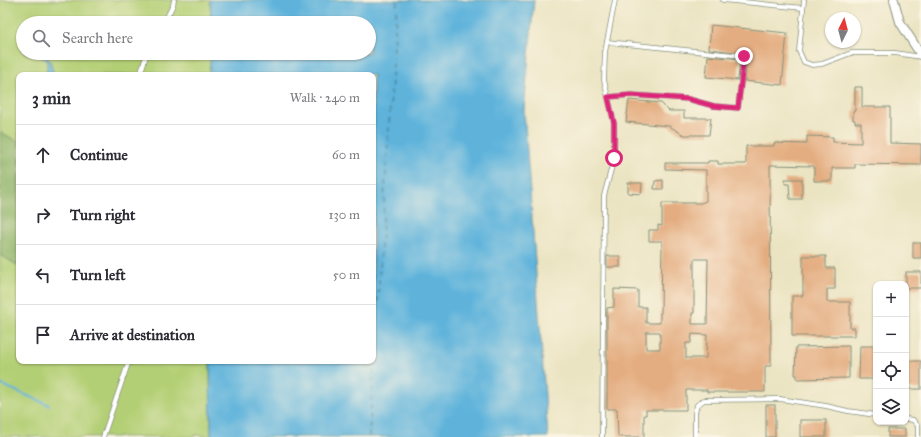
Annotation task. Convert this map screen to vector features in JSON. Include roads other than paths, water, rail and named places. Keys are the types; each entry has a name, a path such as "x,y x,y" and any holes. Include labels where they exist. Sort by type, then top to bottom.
{"street":[{"path":"894,0 900,22 921,56"}],"lane":[{"path":"168,16 174,0"},
{"path":"602,437 604,196 614,158 614,123 604,80 605,52 615,0"},
{"path":"723,0 803,8"},
{"path":"804,0 799,51 804,62 812,65 822,64 851,53 895,53 921,56"},
{"path":"607,42 744,56 738,108 714,106 688,99 631,95 608,97"},
{"path":"141,72 145,60"},
{"path":"103,437 128,364"},
{"path":"695,437 695,413 697,405 704,400 780,399 826,406 848,412 873,415"},
{"path":"909,419 913,420 918,426 918,437"}],"water":[{"path":"210,0 534,0 524,110 548,437 211,437 210,364 376,364 376,72 209,72 210,60 376,60 376,16 211,16"},
{"path":"47,60 49,60 54,72 47,72"}],"waterway":[{"path":"0,384 49,405"}]}
